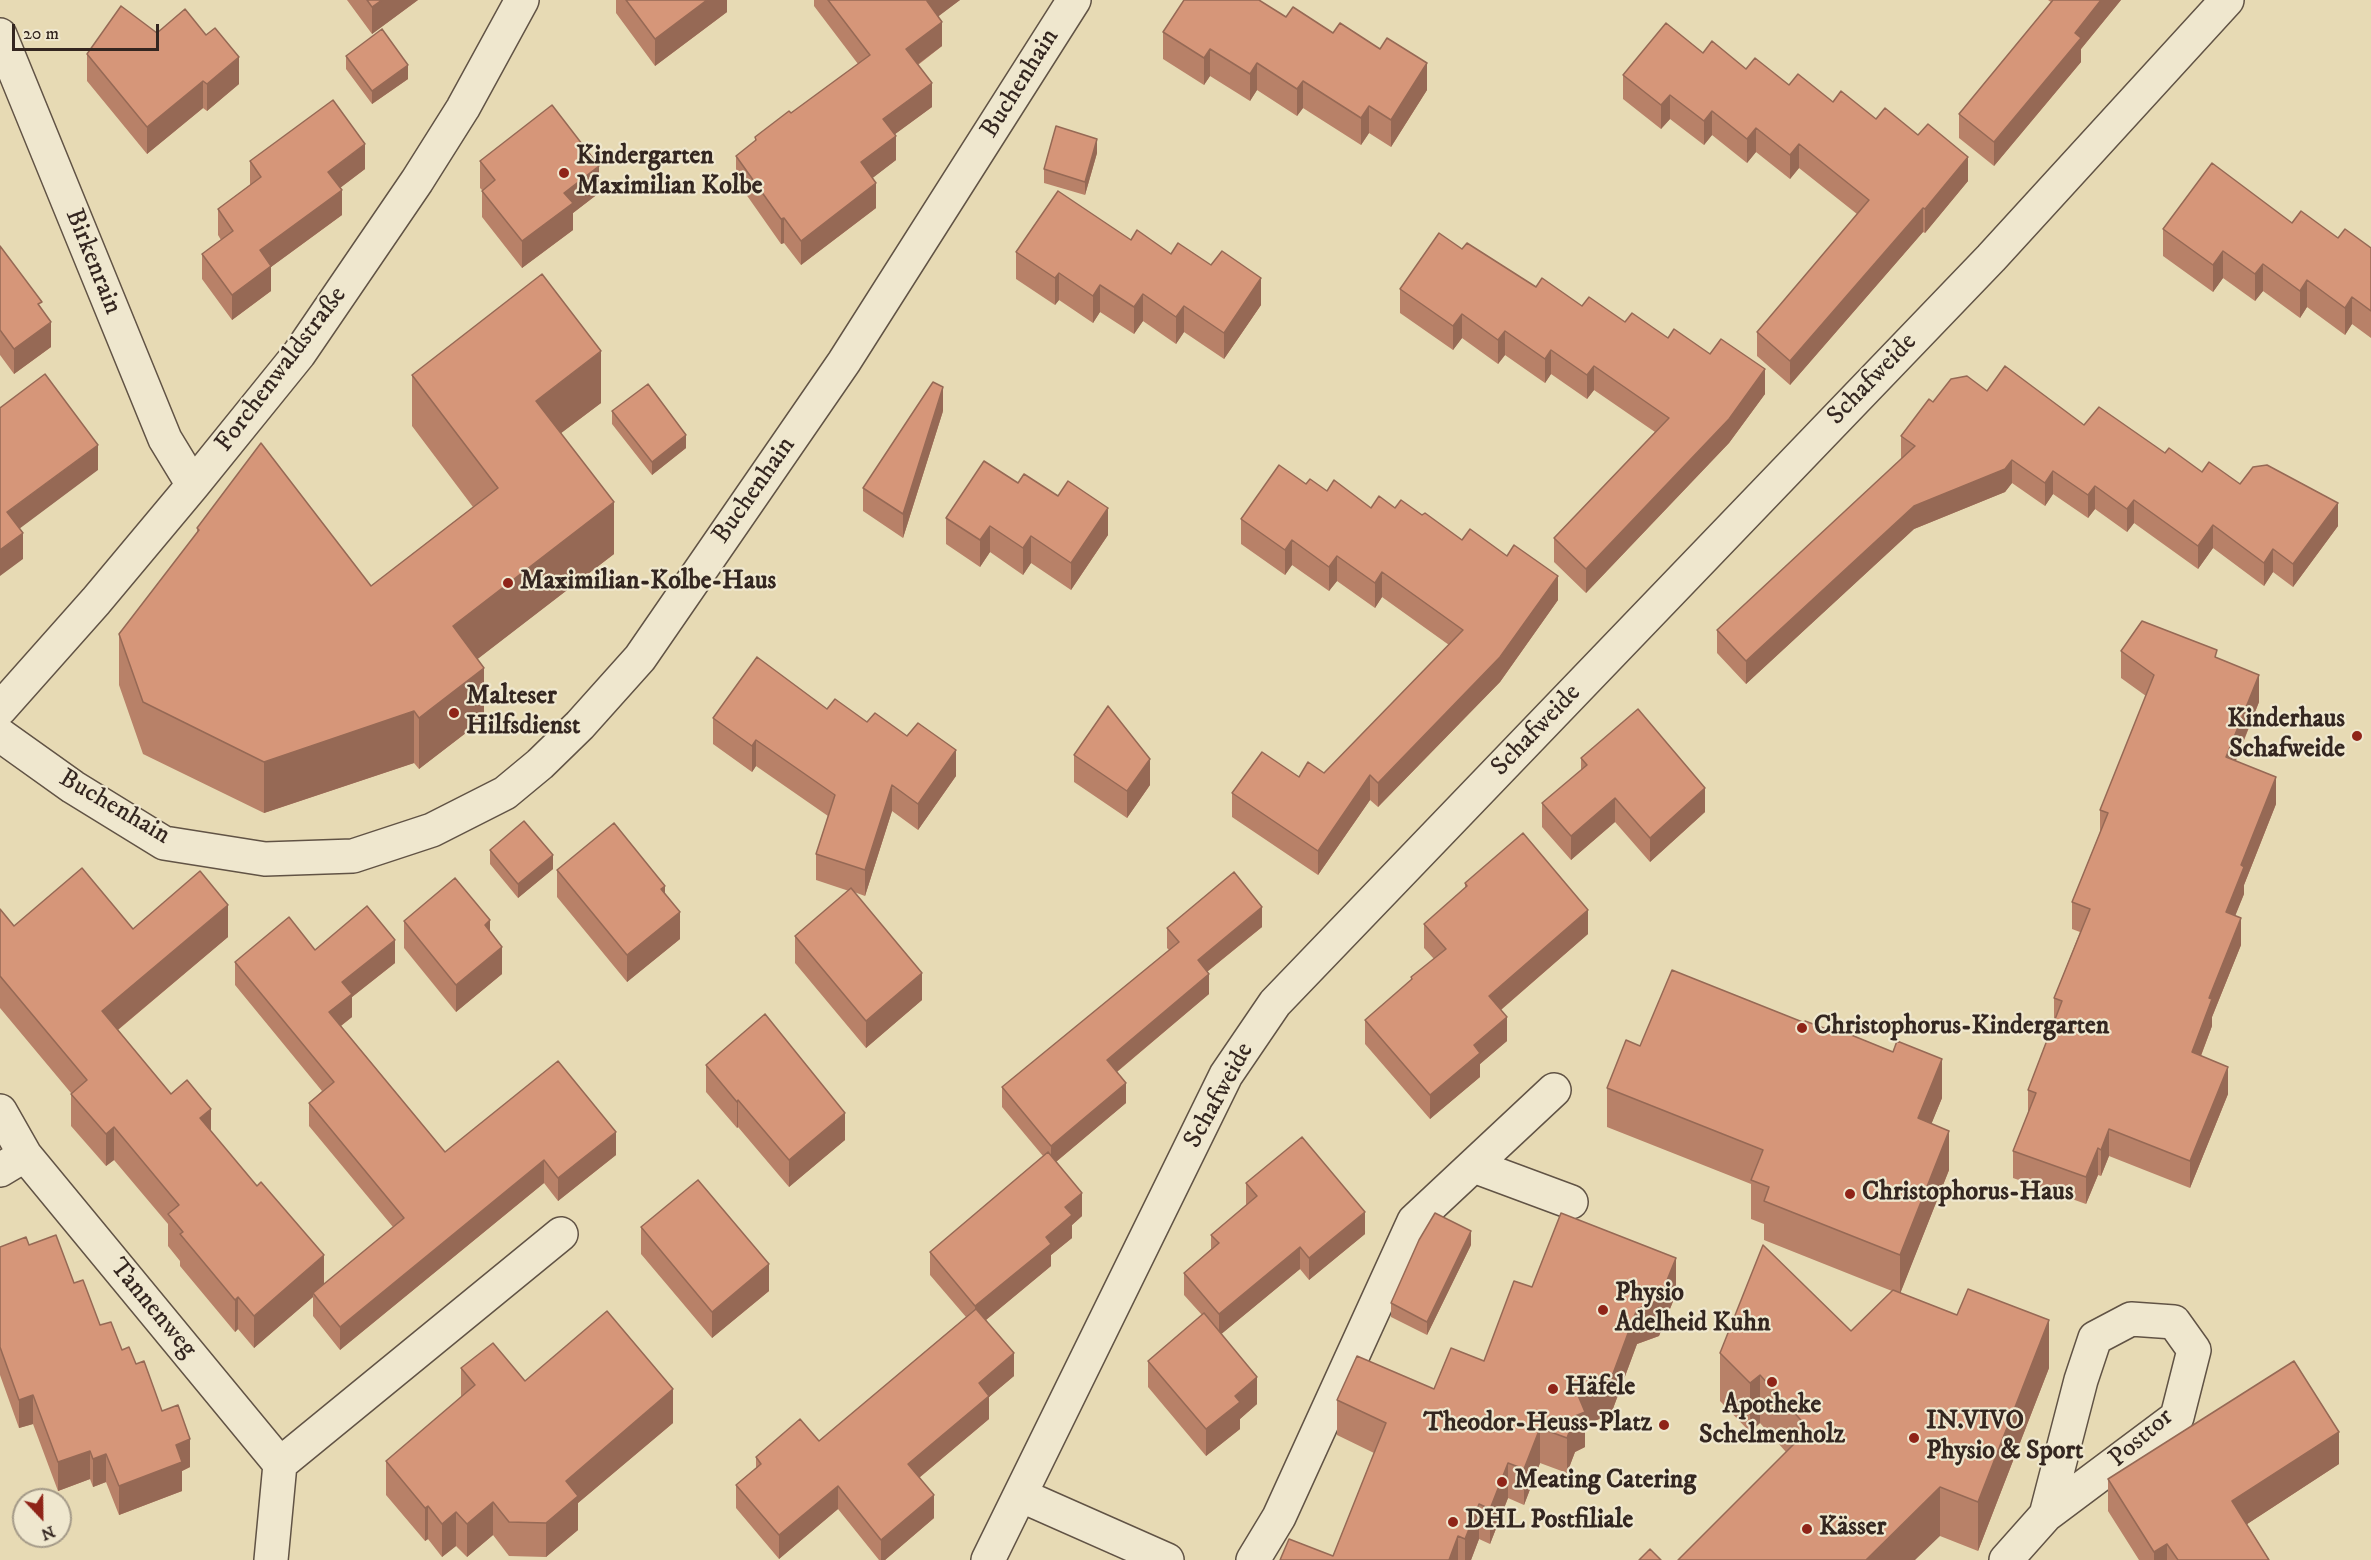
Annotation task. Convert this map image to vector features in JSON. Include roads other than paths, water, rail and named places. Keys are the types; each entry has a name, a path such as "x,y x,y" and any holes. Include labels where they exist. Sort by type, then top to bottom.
{"street":[{"name":"Forchenwaldstraße","path":"0,709 96,601 298,354 350,282 457,118 522,0"},
{"name":"Buchenhain","path":"0,735 73,787 164,843 265,859 352,856 432,830 505,793 540,764 580,725 640,658 850,352 1074,0"},
{"name":"Schafweide","path":"988,1560 1226,1075 1275,1003 1991,258 2227,0"},
{"name":"Birkenrain","path":"0,35 165,439 193,485"},
{"path":"1253,1560 1279,1516 1414,1221 1554,1090"},
{"name":"Tannenweg","path":"0,1111 13,1162 280,1464"},
{"path":"1474,1166 1571,1202"},
{"path":"270,1560 280,1464 561,1234"},
{"name":"Posttor","path":"2006,1560 2046,1515 2177,1417 2194,1350 2174,1322 2131,1319 2095,1338 2081,1380 2046,1515"},
{"path":"1020,1495 1167,1560"}],"place":[{"name":"Kindergarten Maximilian Kolbe","path":"564,173"},
{"name":"Maximilian-Kolbe-Haus","path":"508,583"},
{"name":"Malteser Hilfsdienst","path":"454,713"},
{"name":"Kinderhaus Schafweide","path":"2357,736"},
{"name":"Christophorus-Kindergarten","path":"1802,1028"},
{"name":"Christophorus-Haus","path":"1850,1194"},
{"name":"Physio Adelheid Kuhn","path":"1603,1310"},
{"name":"Apotheke Schelmenholz","path":"1772,1382"},
{"name":"Häfele","path":"1553,1389"},
{"name":"Theodor-Heuss-Platz","path":"1664,1425"},
{"name":"IN.VIVO Physio & Sport","path":"1914,1438"},
{"name":"Meating Catering","path":"1502,1482"},
{"name":"DHL Postfiliale","path":"1453,1522"},
{"name":"Kässer","path":"1807,1529"}]}
